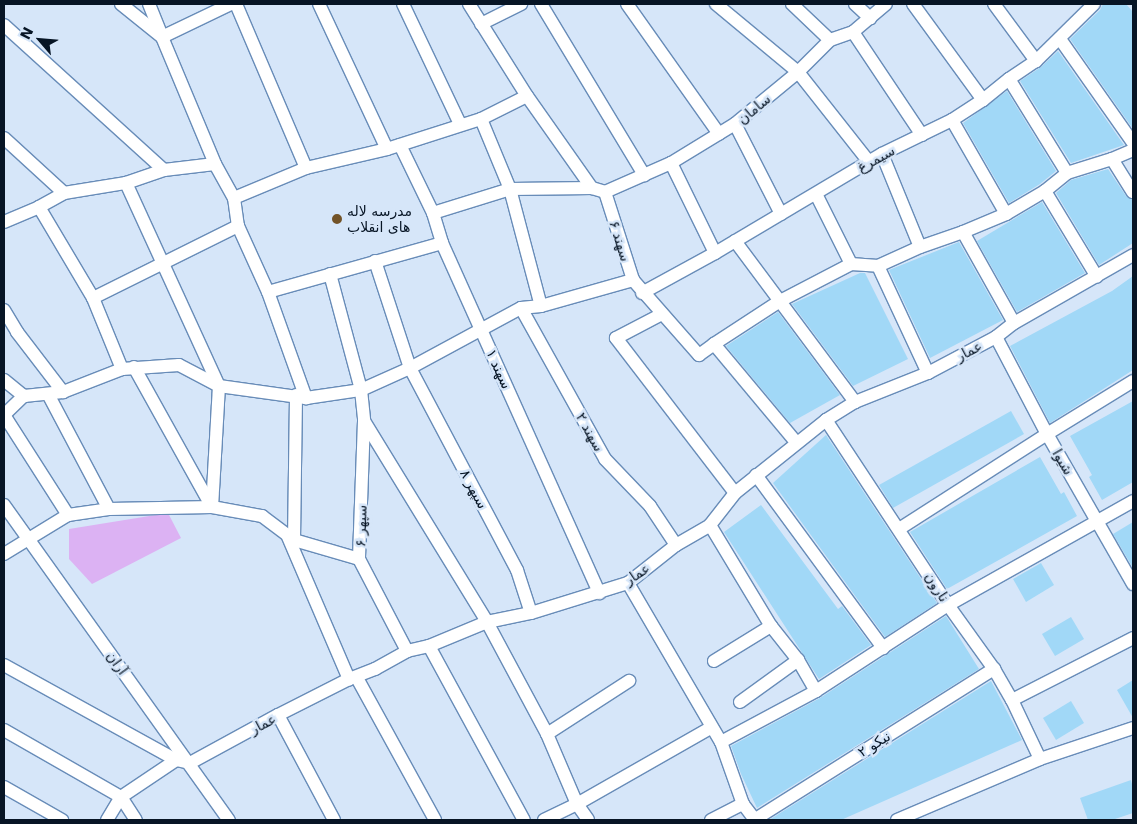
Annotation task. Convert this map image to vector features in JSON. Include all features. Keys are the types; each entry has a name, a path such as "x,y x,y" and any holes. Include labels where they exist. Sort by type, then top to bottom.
{"street":[{"path":"121,4 162,37"},
{"path":"149,4 215,164 234,198 238,226 268,292 301,396 291,538 353,679 435,820"},
{"path":"162,37 231,4"},
{"path":"236,4 306,168"},
{"path":"319,4 387,149"},
{"path":"403,4 460,124"},
{"path":"469,4 527,96 592,188"},
{"path":"481,24 521,4"},
{"path":"540,4 644,175"},
{"path":"628,4 719,134"},
{"path":"716,4 798,72 869,162"},
{"path":"792,4 830,40"},
{"path":"855,4 870,18"},
{"name":"سامان","path":"605,192 671,163 735,124 798,72 830,40 853,32 886,4"},
{"path":"913,4 983,100"},
{"path":"994,4 1036,61"},
{"name":"سیمرغ","path":"642,293 715,253 882,154 952,120 983,100 1009,78 1036,61 1094,4"},
{"path":"4,25 164,170"},
{"path":"853,32 922,135"},
{"path":"1060,39 1133,143"},
{"path":"1009,78 1067,172"},
{"path":"234,198 306,168 387,149 460,124 482,119 527,96"},
{"path":"482,119 510,189 541,306"},
{"path":"952,120 1006,214"},
{"path":"735,124 781,214"},
{"path":"4,138 64,193"},
{"name":"سهند ۱","path":"400,145 433,213 442,243 600,593"},
{"path":"796,442 714,344 780,301 851,264 878,266 920,247 963,232 1006,214 1045,191 1067,172 1112,159 1133,150"},
{"path":"882,154 920,247"},
{"path":"1112,159 1133,192"},
{"path":"671,163 715,253"},
{"path":"4,222 39,207 64,193 126,183 164,170 215,164"},
{"path":"126,183 219,386 212,507"},
{"path":"433,213 510,189 592,188 605,192"},
{"path":"1045,191 1097,277"},
{"name":"سهند ۶","path":"605,192 632,280 699,355 714,344"},
{"path":"816,194 851,264"},
{"path":"39,207 92,298 128,368 212,507"},
{"path":"92,298 238,226"},
{"path":"963,232 1014,323"},
{"path":"735,241 854,402"},
{"path":"268,292 442,243"},
{"name":"عمار","path":"190,763 278,715 407,651 429,646 487,622 532,613 628,584 676,545 710,525 735,493 796,442 826,420 854,402 928,373 996,337 1014,323 1133,255"},
{"name":"سپهر ۸","path":"375,261 410,368 517,570 532,613"},
{"path":"878,266 928,373"},
{"name":"سپهر ۶","path":"330,274 361,390 364,421 360,559 407,651"},
{"path":"68,515 4,415 24,396 63,392 128,368 179,366 219,386 301,396 361,390 410,368 521,308 541,306 632,280"},
{"name":"سهند ۲","path":"521,308 605,459 650,506 676,545"},
{"path":"4,310 17,332 63,392"},
{"path":"662,314 616,338 735,493"},
{"name":"شیوا","path":"996,337 1047,434 1133,584"},
{"path":"4,380 24,396"},
{"path":"899,529 1133,381"},
{"path":"48,394 109,509"},
{"name":"نارون","path":"826,420 948,605 994,669 1012,700 1040,758"},
{"path":"364,421 487,622 548,734 577,804 588,820"},
{"path":"756,475 883,648"},
{"path":"721,742 816,691 948,605 1133,501"},
{"name":"آران","path":"4,506 230,820"},
{"path":"4,554 68,515 109,509 212,507 262,516 291,538 360,559"},
{"path":"710,525 771,626 798,660 816,691"},
{"path":"628,584 721,742 743,804 754,820"},
{"path":"714,661 771,626"},
{"path":"1012,700 1133,638"},
{"path":"429,646 524,820"},
{"path":"740,702 798,660"},
{"path":"4,665 176,760 190,763"},
{"name":"نیکو ۲","path":"754,820 994,669"},
{"path":"548,734 629,681"},
{"path":"278,715 334,820"},
{"path":"544,820 577,804 712,727"},
{"path":"897,820 1040,758 1133,728"},
{"path":"4,730 121,797 136,820"},
{"path":"107,820 121,797 176,760"},
{"path":"4,786 62,820"},
{"path":"711,820 743,804"}],"shaded area":[{"path":"168,513 181,538 92,584 69,559 69,529"}],"building":[{"path":"1103,4 1126,4 1133,12 1133,129 1070,39 1100,10"},
{"path":"1058,51 1124,145 1071,163 1020,81 1041,67"},
{"path":"1007,91 1056,171 1040,184 1009,203 963,123"},
{"path":"1108,169 1126,196 1133,200 1133,243 1099,265 1056,193 1071,180"},
{"path":"1042,202 1085,273 1017,312 977,241"},
{"path":"959,242 1003,320 930,358 889,270"},
{"path":"860,273 865,273 908,359 853,386 792,304"},
{"path":"1133,276 1133,370 1050,423 1010,346 1112,291"},
{"path":"778,312 840,395 790,423 726,346"},
{"path":"1133,401 1133,482 1102,500 1089,477 1092,475 1070,436"},
{"path":"1011,411 1024,434 893,508 879,485"},
{"path":"826,435 937,603 885,637 773,483"},
{"path":"1040,457 1061,494 1064,492 1077,516 947,589 910,532"},
{"path":"761,505 838,609 842,606 871,645 819,679 724,532"},
{"path":"1133,522 1133,568 1113,534"},
{"path":"1041,563 1054,585 1026,602 1013,579"},
{"path":"946,616 979,669 757,808 741,774 731,746 820,698"},
{"path":"1071,617 1084,639 1055,656 1042,634"},
{"path":"1133,680 1133,718 1117,690"},
{"path":"991,681 1022,740 841,820 769,820"},
{"path":"1071,701 1084,723 1056,740 1043,718"},
{"path":"1131,780 1133,788 1133,813 1112,820 1088,820 1080,798"}],"place":[{"name":"مدرسه لاله های انقلاب","path":"337,219"}]}
